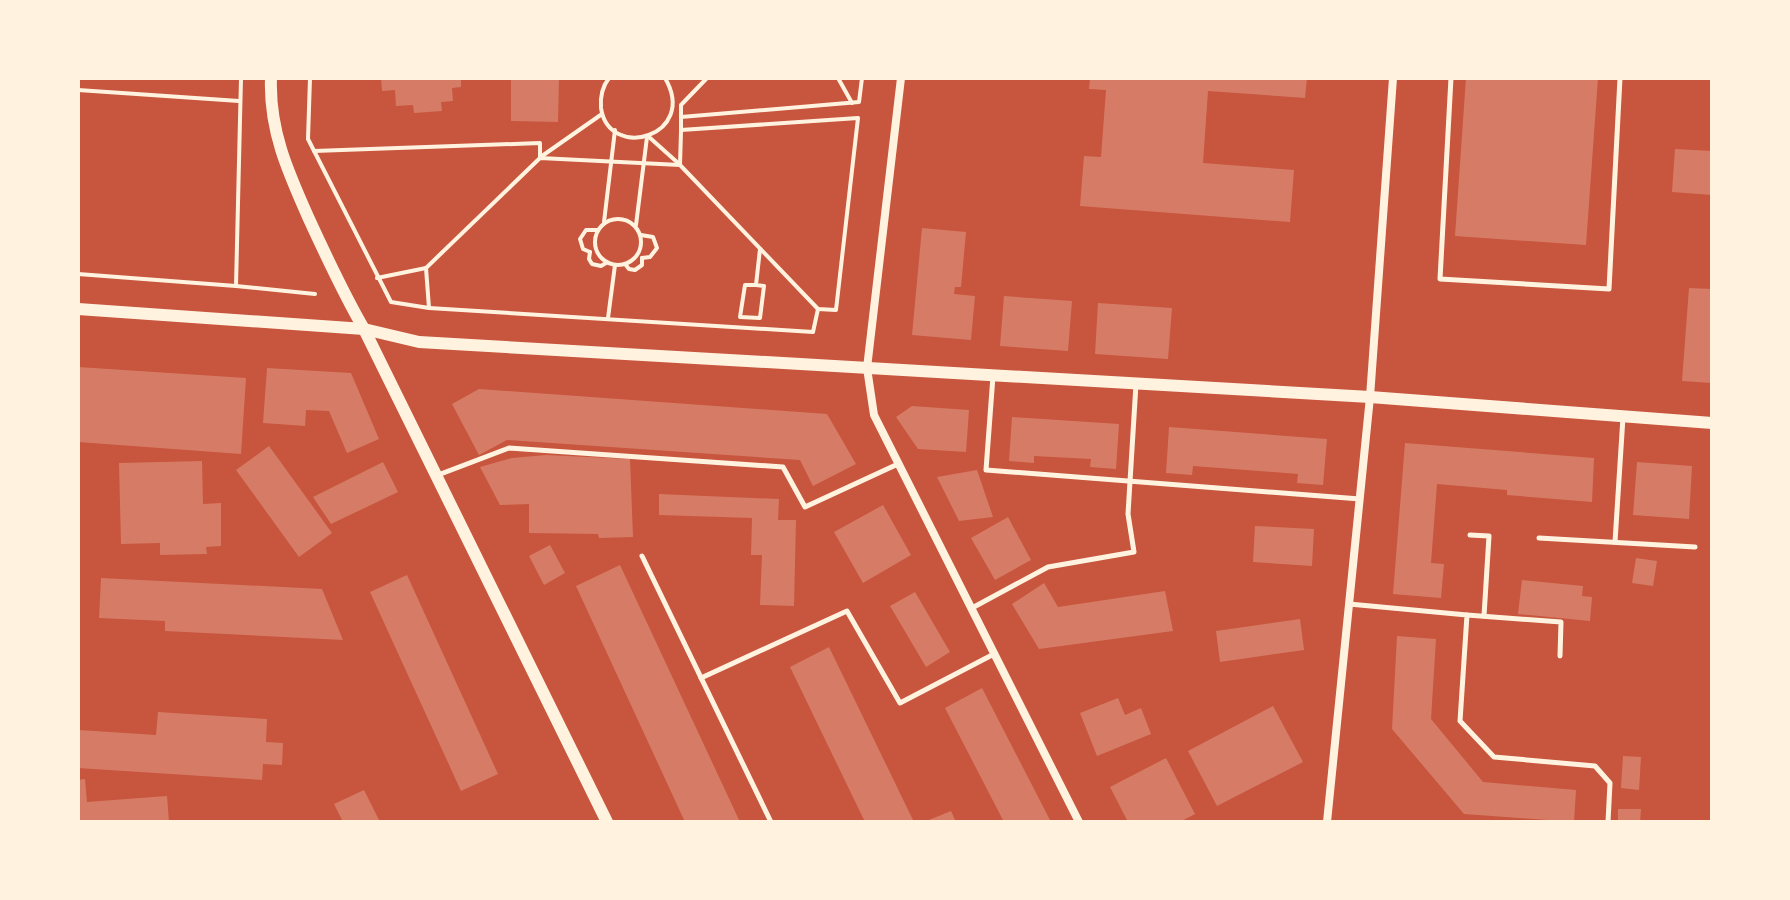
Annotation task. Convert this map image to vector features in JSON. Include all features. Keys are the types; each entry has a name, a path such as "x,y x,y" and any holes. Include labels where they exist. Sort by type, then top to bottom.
{"street":[{"path":"271,78 270,106 280,153 340,288 364,329 607,822"},
{"path":"901,78 867,368 874,415 1079,822"},
{"path":"1327,822 1370,397 1393,78"},
{"path":"78,309 364,329 419,342 1370,397 1712,423"}],"lane":[{"path":"1451,78 1440,279 1609,289 1620,78"},
{"path":"993,375 986,470 1360,499"},
{"path":"972,608 1048,567 1134,552 1128,514 1136,383"},
{"path":"1615,542 1623,416"},
{"path":"435,476 509,448 783,467 805,507 898,464"},
{"path":"1470,535 1489,536 1484,616"},
{"path":"1539,538 1695,547"},
{"path":"642,556 771,822"},
{"path":"1349,604 1561,622 1560,656"},
{"path":"701,678 847,611 900,703 995,654"},
{"path":"1467,615 1460,721 1494,757 1595,766 1610,783 1608,822"}],"path":[{"path":"236,286 241,78"},
{"path":"310,78 308,139 391,302 429,308 813,332 818,309"},
{"path":"609,78 600,100 602,114 615,130 635,138 661,129 670,117 674,104 672,89 665,78"},
{"path":"680,165 681,105 707,78"},
{"path":"838,78 852,103"},
{"path":"681,117 859,102 862,78"},
{"path":"78,90 240,101"},
{"path":"674,104 681,105"},
{"path":"377,278 426,268 540,158 602,114"},
{"path":"648,136 680,165 818,309 836,310 858,118 681,130"},
{"path":"615,130 604,222 597,230 589,259 595,266 625,264 640,256 650,257 657,248 653,237 641,235"},
{"path":"636,226 648,136"},
{"path":"314,151 540,143 540,158"},
{"path":"540,158 680,165"},
{"path":"604,222 621,218 636,226 641,235 642,265 635,270 625,264"},
{"path":"597,230 586,230 580,239 583,249 593,250 606,263"},
{"path":"756,285 760,249"},
{"path":"608,318 615,265"},
{"path":"426,268 429,308"},
{"path":"78,274 315,294"},
{"path":"745,285 756,285 764,286 760,318 740,317 745,285"}],"building":[{"path":"381,78 461,78 461,87 452,88 453,101 441,102 442,111 414,113 413,105 396,106 395,90 382,91"},
{"path":"511,78 559,78 558,122 511,121"},
{"path":"1090,78 1307,78 1305,98 1208,91 1203,163 1294,170 1290,222 1080,206 1084,156 1101,157 1106,90 1089,89"},
{"path":"1466,78 1598,78 1586,245 1455,236"},
{"path":"1675,149 1712,151 1712,195 1672,192"},
{"path":"922,228 966,232 961,287 955,287 954,294 975,296 971,340 912,335"},
{"path":"1689,288 1712,289 1712,383 1682,381"},
{"path":"1004,296 1072,301 1068,351 1000,346"},
{"path":"1098,303 1172,308 1168,359 1095,354"},
{"path":"78,367 246,378 241,454 78,442"},
{"path":"267,368 351,373 379,439 347,453 329,411 306,410 305,426 263,423"},
{"path":"479,389 827,414 856,464 813,486 800,460 507,440 479,455 452,404"},
{"path":"912,406 969,410 966,452 918,449 896,417"},
{"path":"1012,417 1119,424 1116,469 1090,467 1091,459 1034,456 1034,463 1009,461"},
{"path":"1169,427 1327,439 1323,485 1297,483 1298,474 1193,466 1192,475 1166,473"},
{"path":"1405,443 1594,458 1592,502 1507,495 1507,490 1437,484 1431,563 1444,564 1441,598 1393,594"},
{"path":"269,446 332,533 299,557 236,470"},
{"path":"546,455 630,459 633,537 529,533 529,504 500,505 480,467 512,458"},
{"path":"202,461 203,504 221,503 221,546 206,547 207,554 160,555 160,543 121,544 119,463"},
{"path":"383,462 398,492 331,524 313,497"},
{"path":"1637,462 1692,466 1689,519 1633,515"},
{"path":"977,470 993,517 959,521 937,477"},
{"path":"659,494 779,499 778,520 796,520 794,606 760,605 762,555 751,555 752,518 659,515"},
{"path":"883,505 911,555 863,583 834,532"},
{"path":"1008,517 1031,560 995,580 971,538"},
{"path":"1255,526 1314,529 1312,566 1253,562"},
{"path":"550,545 565,573 544,585 529,556"},
{"path":"1636,558 1657,561 1653,586 1632,583"},
{"path":"620,565 740,822 685,822 576,586"},
{"path":"407,575 498,774 461,791 370,592"},
{"path":"101,578 322,589 343,640 165,631 165,621 99,618"},
{"path":"1522,580 1583,586 1582,596 1592,597 1590,621 1518,614"},
{"path":"1044,583 1058,607 1165,591 1173,631 1039,649 1012,604"},
{"path":"915,592 950,652 926,667 890,606"},
{"path":"1300,619 1304,650 1220,662 1216,631"},
{"path":"1397,636 1436,639 1431,719 1483,782 1576,790 1574,822 1464,814 1392,729"},
{"path":"829,647 914,822 865,822 790,667"},
{"path":"982,688 1051,822 1004,822 945,708"},
{"path":"1118,698 1125,715 1141,708 1151,734 1097,756 1080,713"},
{"path":"1273,706 1303,762 1217,806 1188,751"},
{"path":"158,712 267,719 266,742 283,743 282,765 263,764 262,780 78,768 79,730 156,735"},
{"path":"1623,756 1641,757 1639,790 1621,788"},
{"path":"1166,758 1195,814 1180,822 1128,822 1110,787"},
{"path":"85,779 87,802 167,796 169,822 78,822 78,780"},
{"path":"364,790 380,822 343,822 334,804"},
{"path":"1618,809 1641,809 1640,822 1618,822"},
{"path":"951,811 956,822 924,822"}]}
